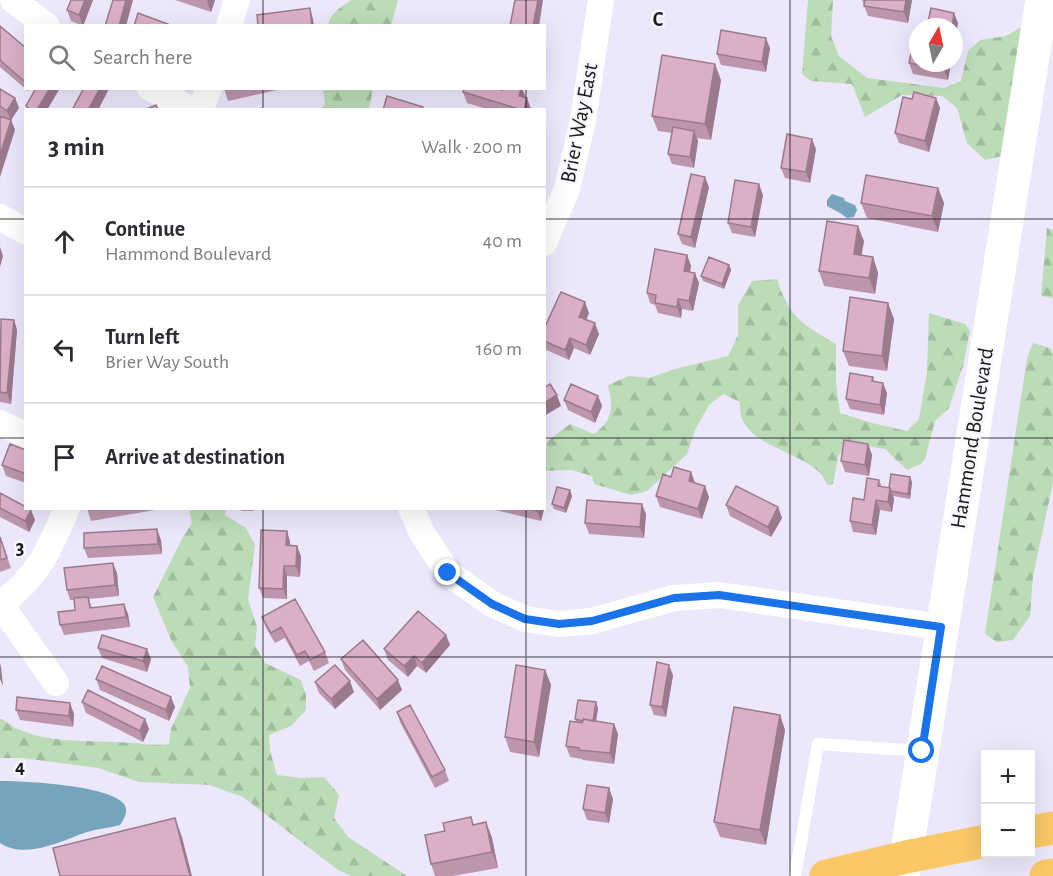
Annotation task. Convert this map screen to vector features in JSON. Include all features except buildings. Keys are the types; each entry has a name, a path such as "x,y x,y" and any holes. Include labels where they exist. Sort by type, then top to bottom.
{"main road":[{"path":"1035,831 1053,828"},
{"path":"826,876 904,866 981,843"},
{"path":"1046,876 1053,875"}],"street":[{"path":"230,24 237,0"},
{"name":"Brier Way East","path":"546,238 567,189 583,120 600,0"},
{"name":"Hammond Boulevard","path":"904,866 1042,0"},
{"path":"10,7 43,24"},
{"path":"154,90 188,108"},
{"path":"201,108 208,90"},
{"path":"0,217 24,231"},
{"path":"0,423 24,434"},
{"path":"56,683 1,605 34,574 49,550 66,510"},
{"path":"412,510 422,533 448,573 492,604 525,619 559,624 592,621 674,598 719,595 941,627"}],"lane":[{"path":"795,876 818,744 922,751"}],"green space":[{"path":"352,0 398,0 391,24 328,24 334,13"},
{"path":"808,0 833,0 831,36 839,56 867,78 944,88 961,81 968,51 980,40 1006,36 1023,26 1002,156 985,160 967,143 957,108 942,96 902,95 865,117 852,84 811,81 802,74"},
{"path":"323,90 373,90 369,108 322,108 325,104"},
{"path":"1047,228 1053,230 1053,298 1041,296"},
{"path":"777,279 787,303 799,319 836,344 836,384 840,413 907,431 919,419 927,372 929,313 965,324 970,331 963,366 949,408 935,421 925,459 921,464 907,470 885,449 846,443 838,457 833,484 827,485 821,474 811,466 754,434 746,426 741,416 740,402 723,394 709,405 695,430 687,454 647,491 631,495 594,484 592,476 571,470 546,471 546,442 570,424 594,434 609,418 611,400 608,385 629,376 649,378 728,356 738,335 738,305 752,281"},
{"path":"1033,343 1050,348 1053,353 1053,483 1033,576 1030,616 1013,640 997,642 985,634 1027,358"},
{"path":"189,510 226,510 225,515 246,528 255,545 248,599 257,627 255,645 265,663 301,680 306,695 306,710 291,726 269,735 270,751 277,775 302,778 324,777 339,795 334,818 348,837 407,876 351,876 338,870 243,797 209,785 139,782 98,768 22,758 0,758 0,719 16,728 47,738 151,745 169,744 171,729 190,688 188,667 171,640 153,597 192,523"}],"water":[{"path":"832,194 855,205 857,210 854,217 847,218 827,206 827,200"},
{"path":"0,781 65,785 102,792 124,804 125,815 120,825 87,832 55,844 21,850 10,848 0,843"}],"route":[{"path":"448,573 492,604 525,619 559,624 592,621 674,598 719,595 941,627 922,751"}]}
